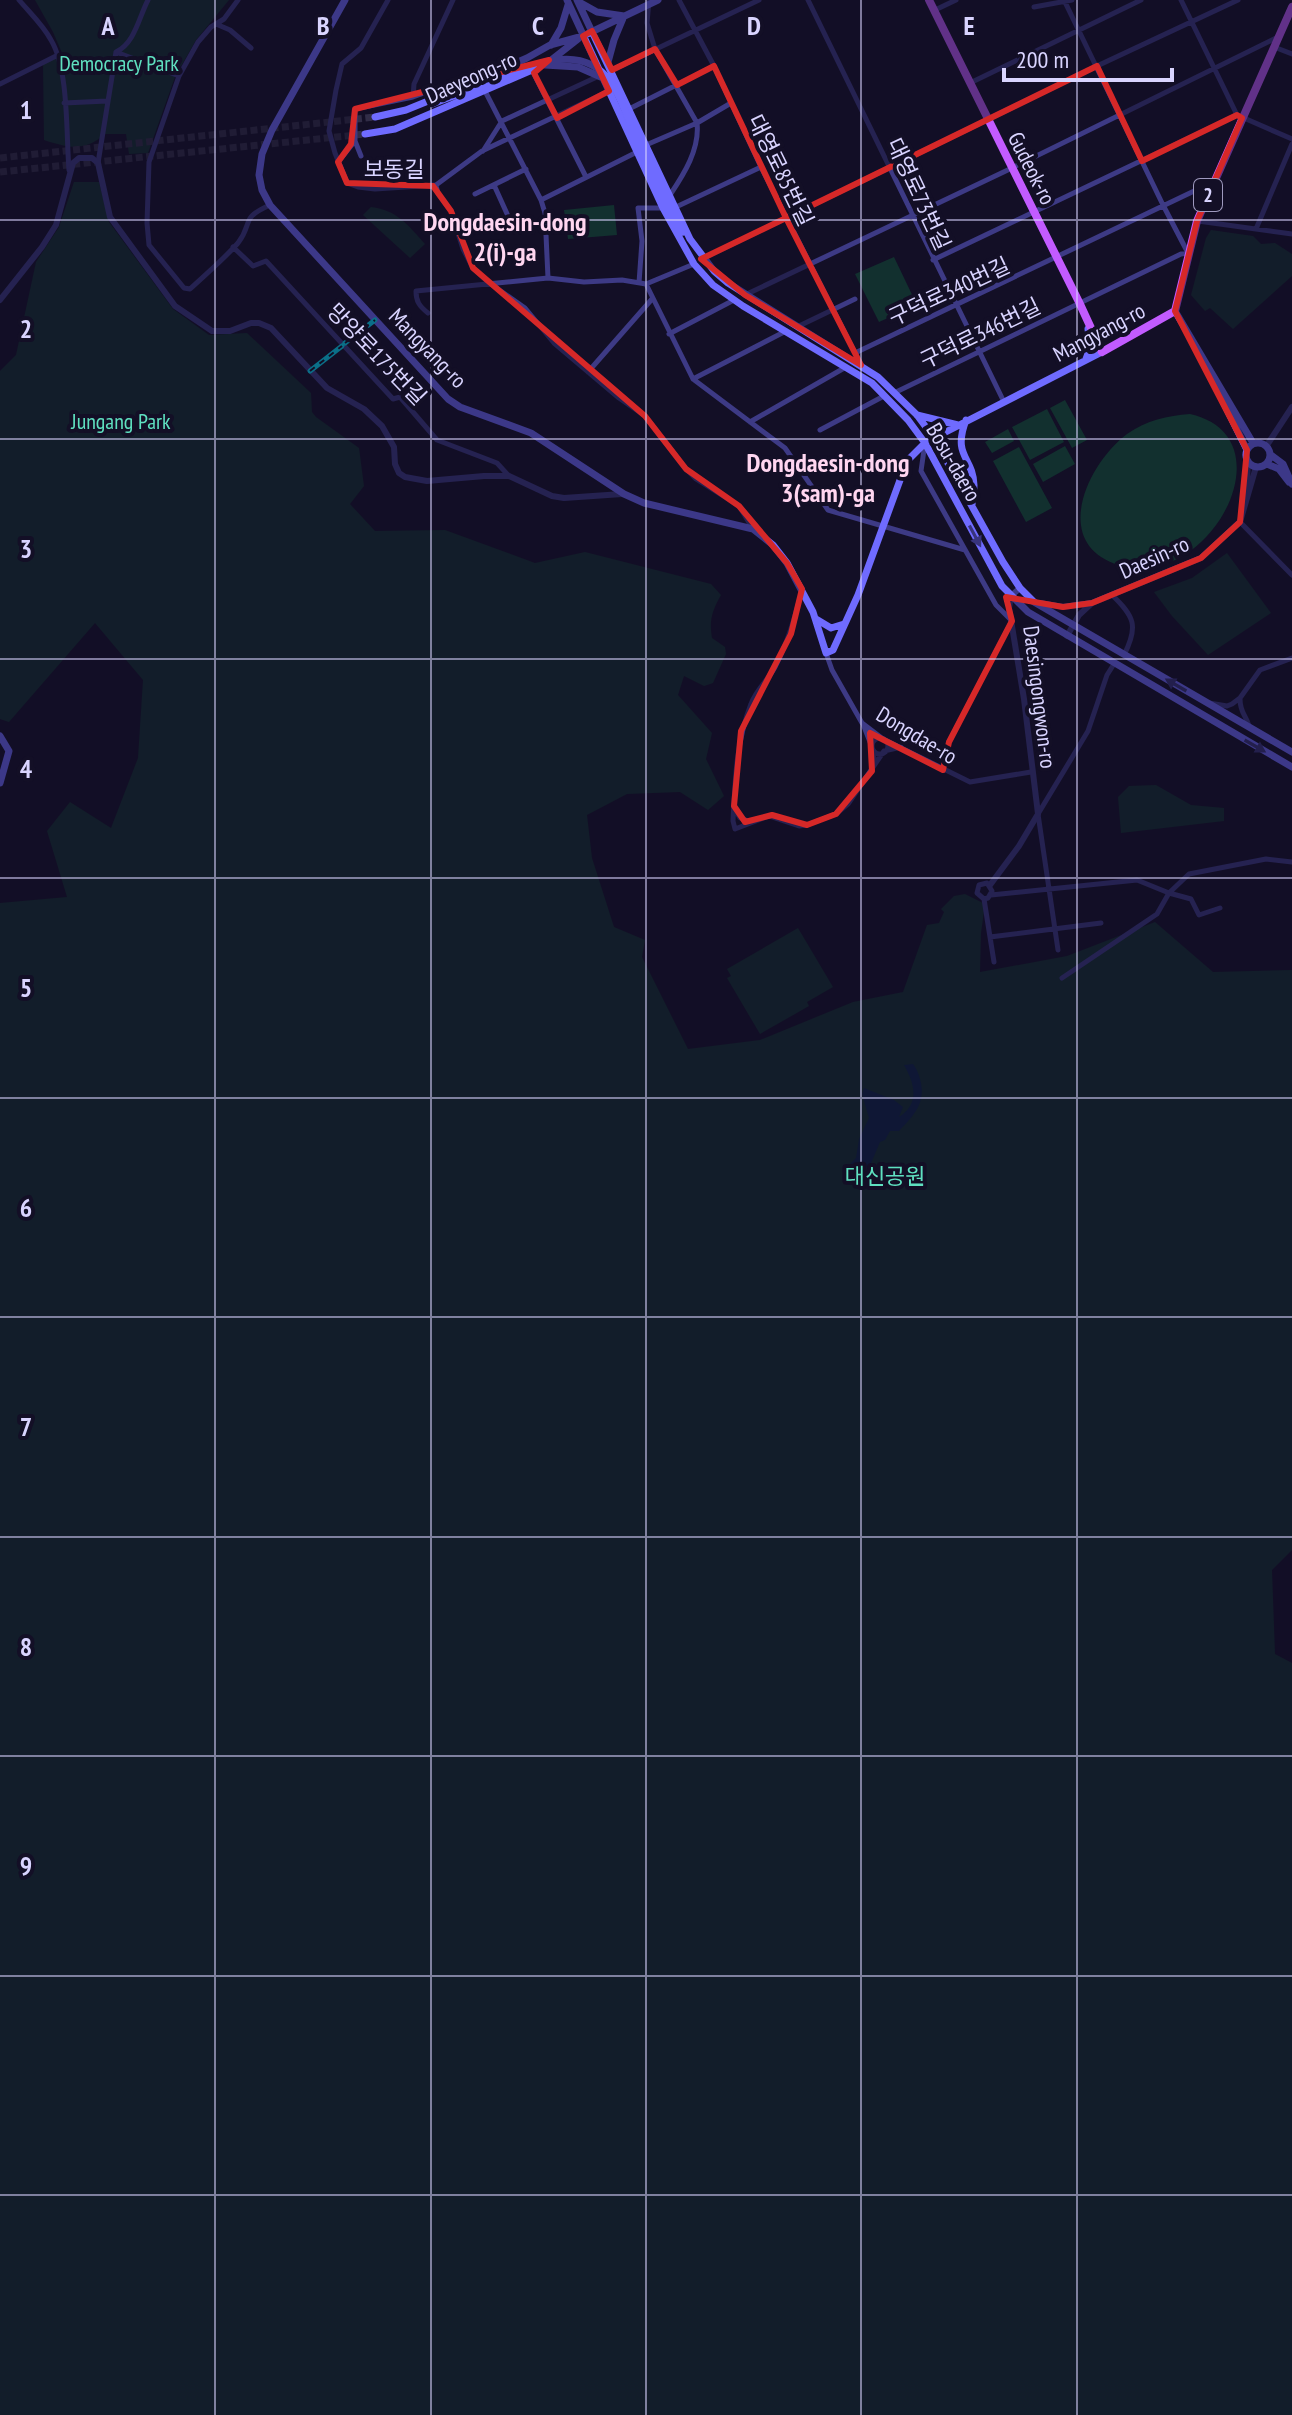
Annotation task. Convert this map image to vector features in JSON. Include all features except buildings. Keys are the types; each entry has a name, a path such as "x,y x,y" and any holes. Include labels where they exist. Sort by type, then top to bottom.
{"main road":[{"name":"Mangyang-ro","path":"345,0 272,130 262,154 259,175 270,205 448,399 460,407 531,433 624,494 644,503 753,529"},
{"name":"Daeyeong-ro","path":"365,134 395,129 545,65 583,36 658,0"},
{"name":"Gudeok-ro","path":"929,0 1102,352"},
{"path":"550,45 572,1 597,12 624,16 614,40 610,66"},
{"name":"Bosu-daero","path":"572,1 610,66 690,239 703,258 714,271 745,295 841,358"},
{"name":"Bosu-daero","path":"572,1 601,77 663,208 694,264 713,285 786,331 851,360 878,377 917,415 934,438 1020,588 1034,602 1292,752"},
{"name":"Mangyang-ro","path":"826,653 833,650 846,623 907,461 925,443 1175,311 1197,221 1240,116 1292,7"},
{"name":"Daeyeong-ro","path":"375,117 406,110 499,71 550,45 583,36"},
{"path":"406,110 442,101 549,60 578,60 595,67 612,84 676,224 690,239"},
{"path":"545,65 578,67 601,77"},
{"path":"1175,311 1219,384 1250,446 1252,464 1267,464 1279,469 1292,485"},
{"path":"1084,361 1090,343 1087,319"},
{"name":"Bosu-daero","path":"851,360 908,420 925,443 1002,586 1028,612 1292,767"},
{"path":"917,415 958,425"},
{"path":"966,420 960,437 974,483 972,506"},
{"path":"1250,446 1258,442 1267,445 1271,455 1283,464 1292,485"},
{"path":"1267,464 1271,455"},
{"path":"753,529 773,545 787,563 818,621 826,627 840,627 846,623"},
{"path":"813,612 826,653"},
{"path":"0,736 9,751 1,781"}],"street":[{"path":"19,0 50,38 58,55 69,171"},
{"path":"116,52 124,48 134,32 148,0"},
{"path":"238,0 224,19 198,42 179,76 149,162 149,245 184,288 190,289 241,239 248,218 270,205"},
{"name":"보동길","path":"388,0 361,48 342,64 336,90 329,131 347,183 375,189 436,185 438,194 451,211 463,249 473,268 525,308 554,343 645,416 686,469 696,479 739,506 753,529"},
{"path":"413,97 414,84 453,0"},
{"name":"대영로85번길","path":"679,0 832,310 851,360"},
{"path":"610,66 655,49 759,0"},
{"name":"대영로73번길","path":"808,0 1004,402"},
{"path":"935,10 956,0"},
{"path":"970,83 1141,0"},
{"path":"1181,0 1240,116 1292,141 1256,229"},
{"path":"703,258 1238,0"},
{"path":"1034,7 1067,1 1188,253"},
{"path":"649,2 647,23 655,49 697,123 698,135 686,170 670,195"},
{"path":"216,24 230,30 251,48"},
{"path":"745,295 1279,36"},
{"path":"1274,47 1292,54"},
{"path":"116,52 179,76"},
{"path":"116,52 98,163 110,217 163,292 184,314 212,331 222,333 251,323 271,328 327,388 364,409 382,426 394,447 399,473 405,477 427,481 509,476 552,496 564,498 624,494"},
{"path":"0,84 58,55"},
{"path":"629,109 714,66"},
{"path":"532,70 586,177"},
{"path":"361,156 355,141 355,109 413,97 471,76 499,71"},
{"path":"482,151 502,121 601,77"},
{"path":"485,91 541,200 545,213 548,278"},
{"path":"436,185 482,151 512,140 609,91"},
{"path":"64,103 107,101"},
{"path":"646,145 697,123 731,103"},
{"path":"933,260 1240,116"},
{"path":"338,162 355,141"},
{"path":"541,200 638,152"},
{"path":"0,300 56,225 73,163 84,157 98,163"},
{"path":"676,207 761,167"},
{"path":"475,194 526,169"},
{"name":"구덕로340번길","path":"750,422 851,360 956,305 1213,182"},
{"path":"494,185 508,216"},
{"path":"639,283 642,241 638,208 663,208"},
{"path":"1197,221 1292,234"},
{"name":"망양로175번길","path":"233,247 253,266 266,261 393,399 400,397 437,440 497,463 509,476"},
{"name":"구덕로346번길","path":"894,393 1079,302 1188,253"},
{"path":"428,313 420,306 416,291 548,278 584,282 622,280 646,284 694,264"},
{"path":"646,284 693,379 785,448 828,510 965,550"},
{"path":"588,372 652,299"},
{"path":"798,327 855,299"},
{"path":"669,334 734,300"},
{"path":"693,379 786,331"},
{"path":"820,430 884,396"},
{"path":"1267,445 1292,407"},
{"path":"925,443 921,471 996,605 1012,621 949,742 943,770"},
{"path":"1252,464 1240,522 1292,575"},
{"name":"Daesin-ro","path":"1067,636 1079,615 1092,603 1201,558 1240,522"},
{"name":"Daesingongwon-ro","path":"1020,588 1011,596 1009,608 1058,950"},
{"path":"802,589 791,634 774,668 753,699 741,731 735,770 735,829 769,816 792,825 807,825 836,814 848,804 887,745 883,739 874,741 872,747"},
{"path":"1112,595 1132,617 1133,630 1124,655"},
{"path":"1034,602 1063,607 1092,603"},
{"name":"Dongdae-ro","path":"826,653 832,670 862,723 883,739 970,782 1031,772"},
{"path":"1206,704 1227,706 1240,698 1260,670 1292,658"},
{"name":"Daesingongwon-ro","path":"990,885 1019,846 1088,731 1107,675 1114,664"},
{"path":"1240,698 1240,710 1249,726"},
{"path":"862,723 875,764"},
{"path":"872,747 877,753 901,747"},
{"path":"734,806 740,818 752,822"},
{"path":"1062,978 1157,914 1169,893 1189,874 1266,859 1292,862"},
{"path":"984,899 991,895 1137,880 1191,899 1199,915 1220,908"},
{"path":"991,895 990,885 983,883 977,888 977,893 984,899 994,962"},
{"path":"990,937 1101,923"}],"highlighted area":[{"path":"592,31 612,70 655,49 677,85 714,66 786,218 1097,66 1142,161 1237,115 1242,118 1197,221 1175,311 1247,450 1240,522 1201,558 1092,603 1063,607 1006,597 1012,621 949,742 943,770 870,733 872,771 836,814 807,825 772,815 745,822 734,806 741,731 791,634 802,589 787,563 739,506 686,469 645,416 473,268 451,211 433,186 347,183 338,162 351,144 355,109 549,60 534,73 557,118 609,91 583,36","holes":["786,218 861,365 745,295 701,259"]}],"green space":[{"name":"Democracy Park","path":"35,0 229,0 196,40 175,77 148,153 129,154 126,134 105,134 90,144 76,147 44,140 43,64 62,53"},
{"path":"74,182 99,182 109,222 173,309 209,335 247,333 311,393 312,412 316,417 359,448 364,486 350,504 375,531 445,530 535,563 585,552 711,584 721,595 712,616 711,632 712,638 725,647 726,654 713,683 704,686 684,676 678,695 712,733 706,759 724,796 708,810 680,792 627,794 587,815 592,858 614,927 645,940 642,957 688,1049 760,1040 853,1002 903,992 927,925 939,923 944,912 941,909 954,896 965,894 985,904 980,972 1067,956 1155,922 1213,972 1292,970 1292,1550 1272,1570 1275,1654 1292,1663 1292,2415 0,2415 0,903 67,897 47,831 70,802 111,828 138,758 143,680 95,623 9,722 0,719 0,371 16,355 36,262 59,227"},
{"path":"614,205 617,235 568,239 564,210"},
{"path":"371,207 395,215 425,244 410,258 363,215"},
{"path":"1211,230 1253,236 1261,244 1275,243 1292,254 1292,276 1233,329 1210,308 1205,311 1191,295 1206,238"},
{"path":"894,257 917,305 879,322 855,274"},
{"path":"1065,400 1087,440 1072,448 1050,408"},
{"path":"1047,409 1064,442 1030,460 1012,427"},
{"path":"1190,414 1220,428 1234,451 1236,479 1226,509 1207,536 1182,556 1152,567 1119,565 1098,555 1086,540 1081,522 1082,503 1099,464 1112,447 1142,425"},
{"path":"1008,429 1014,441 992,453 985,442"},
{"path":"1065,446 1075,464 1043,482 1033,464"},
{"path":"1019,447 1052,508 1026,522 993,461"},
{"path":"1227,553 1271,613 1208,655 1154,592 1192,578"},
{"path":"1156,785 1191,805 1224,808 1224,821 1121,833 1118,797 1129,786"},
{"path":"798,928 833,987 807,1002 809,1006 760,1034 727,978 731,976 727,969"}],"water":[{"path":"913,1064 922,1091 917,1110 899,1131 890,1131 880,1142 869,1168 863,1165 849,1174 847,1167 856,1158 859,1139 869,1118 862,1094 864,1088 903,1107 899,1117 913,1100 913,1086 904,1065"}],"tunnel":[{"path":"0,158 375,117"},
{"path":"0,172 365,134"}],"railway":[{"path":"345,343 375,320"},
{"path":"310,371 342,346"}],"district":[{"name":"Dongdaesin-dong 2(i)-ga","path":"505,237"},
{"name":"Dongdaesin-dong 3(sam)-ga","path":"828,478"}],"park label":[{"name":"Jungang Park","path":"121,421"},
{"name":"대신공원","path":"885,1176"}]}
